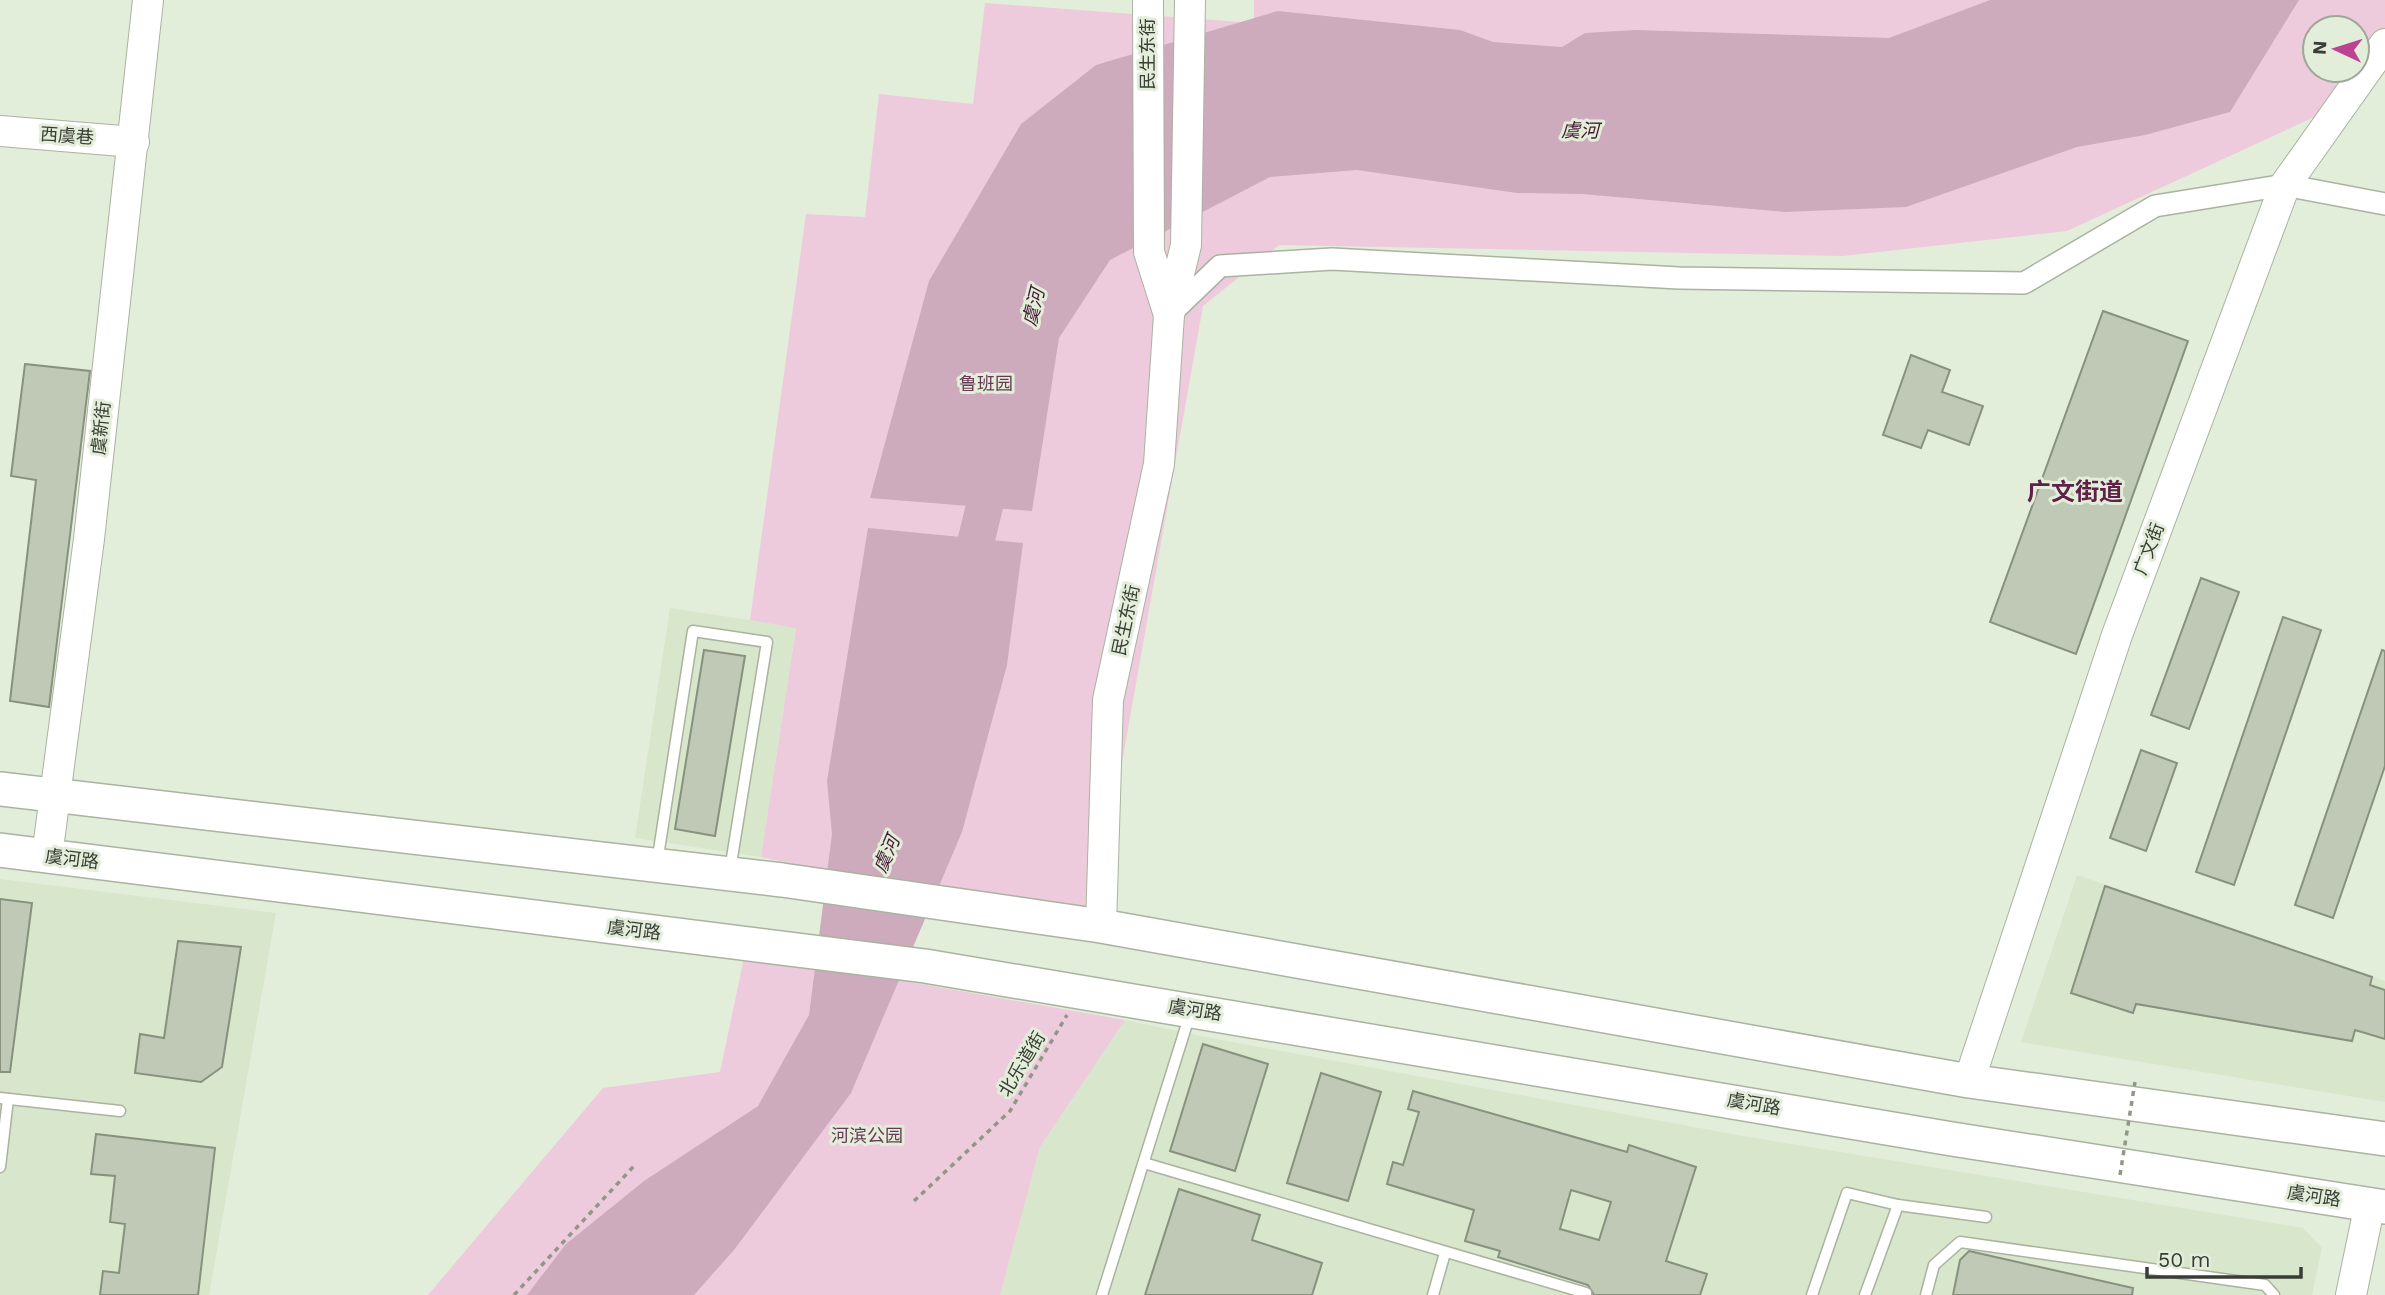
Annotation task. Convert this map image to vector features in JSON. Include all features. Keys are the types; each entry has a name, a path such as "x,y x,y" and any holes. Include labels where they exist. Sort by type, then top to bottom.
{"main road":[{"path":"0,789 782,880 1101,926 1969,1081 2385,1139"},
{"name":"虞河路","path":"0,850 925,965 1952,1139 2377,1206"}],"street":[{"name":"虞新街","path":"47,856 89,539 148,0"},
{"name":"民生东街","path":"1148,5 1149,252 1169,315"},
{"name":"民生东街","path":"1101,926 1108,700 1159,464 1169,315 1186,245 1190,6"},
{"name":"广文街","path":"1969,1081 2117,635 2285,185 2385,44"},
{"name":"西虞巷","path":"0,131 134,142"},
{"path":"1169,315 1220,266 1332,259 1679,278 2024,283 2155,206 2285,185 2385,204"},
{"path":"2351,1295 2377,1206"}],"lane":[{"path":"656,866 693,631 767,642 729,874"},
{"path":"1102,1295 1191,1009"},
{"path":"0,1167 4,1099 120,1111"},
{"path":"1144,1163 1586,1293"},
{"path":"1812,1295 1847,1193 1898,1205 1986,1217"},
{"path":"1865,1295 1898,1205"},
{"path":"1926,1295 1934,1265 1960,1242 2265,1285 2274,1295"},
{"path":"1433,1295 1445,1253"}],"path":[{"name":"北乐道街","path":"914,1201 1010,1111 1082,991"},
{"path":"2120,1175 2135,1082"},
{"path":"513,1295 634,1166"}],"shaded area":[{"path":"670,608 796,627 761,857 635,838"},
{"path":"2077,875 2385,981 2385,1102 2021,1042"},
{"path":"0,879 276,913 209,1295 0,1295"},
{"path":"1125,1020 1743,1136 2303,1228 2322,1248 2312,1295 1000,1295 1040,1147"}],"green space":[{"name":"鲁班园","path":"1254,0 2385,0 2385,33 2371,54 2371,14 2301,14 2301,84 2350,84 2334,108 2067,231 1843,256 1279,245 1203,306 1093,926 761,857 796,628 750,620 806,214 865,217 879,94 973,104 985,3 1254,23"},
{"name":"河滨公园","path":"745,953 1125,1020 1040,1147 1000,1295 428,1295 603,1088 720,1072"}],"water":[{"path":"1990,0 2299,0 2230,112 2145,135 2077,147 1906,207 1785,212 1582,194 1517,193 1357,170 1270,177 1110,260 1059,338 1032,511 870,498 929,281 1021,124 1096,65 1278,11 1460,30 1493,42 1562,47 1585,33 1635,30 1889,38"},
{"path":"868,528 1023,543 1007,665 962,832 851,1093 734,1250 694,1295 527,1295 566,1244 644,1181 758,1106 809,1015 832,834 827,781"}],"building":[{"path":"2103,311 2188,341 2076,654 1990,622"},
{"path":"1911,355 1950,370 1942,392 1983,406 1969,445 1928,430 1921,448 1883,435"},
{"path":"25,364 90,371 49,707 10,701 36,480 11,476"},
{"path":"2201,578 2239,592 2189,729 2151,715"},
{"path":"2283,617 2321,630 2234,885 2196,872"},
{"path":"704,650 745,656 715,836 675,829"},
{"path":"2382,650 2385,651 2385,766 2333,918 2295,905"},
{"path":"2141,750 2177,763 2146,851 2110,838"},
{"path":"2105,886 2372,977 2370,985 2385,990 2385,1039 2355,1030 2352,1041 2136,1004 2133,1013 2071,993"},
{"path":"0,899 32,903 10,1072 0,1072"},
{"path":"178,941 241,947 222,1067 201,1082 135,1073 140,1034 164,1038"},
{"path":"1203,1044 1268,1064 1235,1171 1170,1151"},
{"path":"1321,1073 1381,1092 1348,1201 1287,1183"},
{"path":"1413,1091 1627,1152 1629,1145 1696,1167 1666,1261 1707,1274 1700,1295 1594,1295 1588,1285 1498,1257 1500,1251 1465,1241 1474,1210 1387,1184 1393,1162 1403,1165 1419,1112 1408,1109","holes":["1571,1190 1611,1202 1599,1240 1560,1229"]},
{"path":"96,1134 215,1148 198,1295 100,1295 103,1271 119,1273 125,1224 110,1222 115,1176 91,1174"},
{"path":"1179,1189 1260,1215 1252,1240 1322,1263 1312,1295 1145,1295"},
{"path":"1969,1251 2133,1288 2132,1295 1953,1295 1960,1260"}],"waterway":[{"name":"虞河","path":"965,586 996,459"}],"district":[{"name":"广文街道","path":"2075,492"}]}
